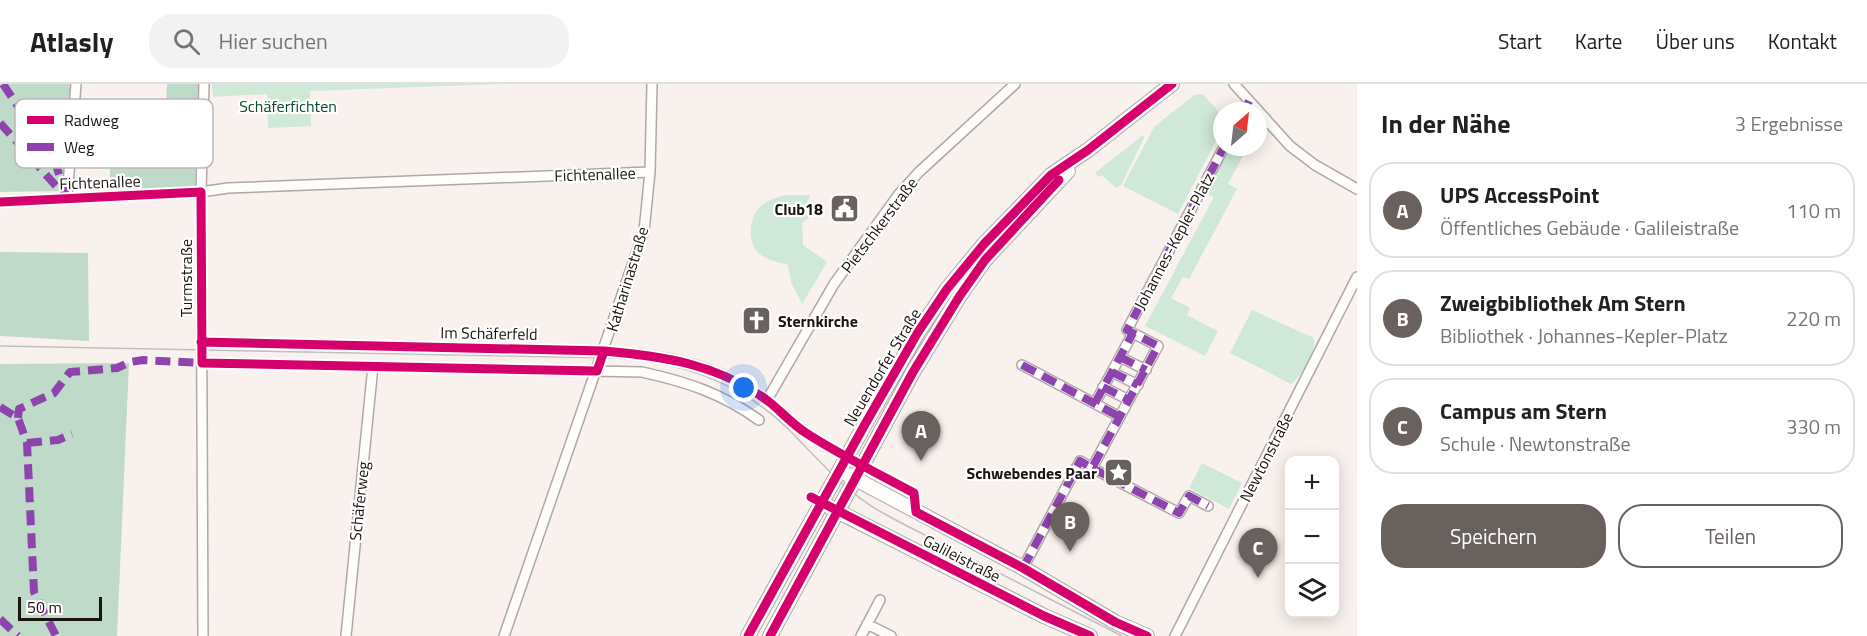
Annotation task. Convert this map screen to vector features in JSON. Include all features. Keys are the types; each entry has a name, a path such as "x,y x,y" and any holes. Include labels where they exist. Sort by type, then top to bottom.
{"street":[{"path":"75,99 76,84"},
{"name":"Turmstraße","path":"204,84 204,99"},
{"name":"Katharinastraße","path":"504,636 644,231 650,172 652,84"},
{"name":"Pietschkerstraße","path":"774,390 834,284 899,194 919,172 1015,84"},
{"name":"Neuendorfer Straße","path":"748,636 915,337 975,253 1051,175 1088,150 1172,84"},
{"path":"1234,84 1290,146 1315,165 1354,187 1357,177"},
{"name":"Neuendorfer Straße","path":"770,636 854,479 958,297 986,260 1088,150"},
{"name":"Johannes-Kepler-Platz","path":"1092,468 1158,346 1127,330 1219,156"},
{"path":"67,198 69,168"},
{"name":"Turmstraße","path":"202,168 203,636"},
{"name":"Fichtenallee","path":"0,202 201,192 228,188 650,172"},
{"name":"Newtonstraße","path":"1175,636 1357,277"},
{"name":"Johannes-Kepler-Platz","path":"1095,403 1133,333"},
{"name":"Im Schäferfeld","path":"201,342 604,351 647,354 690,363 734,380 767,400 774,390"},
{"path":"1120,357 1146,370"},
{"path":"202,363 642,372 683,381 720,395 759,420"},
{"path":"1022,365 1120,417"},
{"name":"Schäferweg","path":"346,636 373,366"},
{"path":"1112,372 1138,385"},
{"path":"1103,387 1129,400"},
{"path":"1023,568 1080,461 1179,513 1189,496 1208,506"},
{"name":"Galileistraße","path":"840,471 1023,568 1092,610 1147,636"},
{"name":"Galileistraße","path":"822,504 1044,616 1090,636"},
{"path":"861,636 880,600"},
{"path":"867,624 891,636"}],"green space":[{"path":"0,84 74,84 73,99 15,99 15,168 67,168 65,191 0,192"},
{"path":"167,84 198,84 198,99 166,99"},
{"name":"Schäferfichten","path":"212,84 499,84 310,91 311,126 268,128 267,94 213,97"},
{"path":"1194,95 1205,96 1213,105 1213,146 1178,214 1123,186 1154,127"},
{"path":"1143,135 1144,138 1121,185 1116,188 1102,175 1099,177 1095,173"},
{"path":"1224,156 1243,156 1228,184 1237,189 1189,279 1183,277 1171,298 1190,308 1187,315 1218,331 1205,356 1145,326 1214,197 1206,193"},
{"path":"110,168 196,168 195,189 109,190"},
{"path":"784,195 810,195 807,204 815,213 802,223 803,245 827,262 802,304 791,282 788,265 761,255 756,251 751,239 751,226 755,213 767,202"},
{"path":"0,252 88,253 89,341 0,336"},
{"path":"1252,310 1314,338 1313,350 1307,363 1291,384 1230,353"},
{"path":"129,363 117,636 0,636 0,364"},
{"path":"1202,463 1242,483 1229,509 1189,488"}],"tram line":[{"path":"0,346 611,358 659,363 726,385 767,410 839,481 876,509 1122,636"}],"marked path":[{"path":"3,84 15,102"},
{"path":"0,123 15,140"},
{"path":"1023,568 1080,461 1092,468 1158,346 1127,330 1219,156"},
{"path":"40,168 64,195"},
{"path":"57,168 67,198"},
{"path":"1095,403 1133,333"},
{"path":"1120,357 1146,370"},
{"path":"18,418 19,409 54,393 70,372 117,368 130,362 143,360 202,363"},
{"path":"1022,365 1120,417"},
{"path":"1112,372 1138,385"},
{"path":"1103,387 1129,400"},
{"path":"0,407 18,418 27,443 34,592 56,636"},
{"path":"27,443 58,440 72,434"},
{"path":"1092,468 1179,513 1189,496 1208,506"},
{"path":"0,619 18,636"}],"cycle path":[{"path":"748,636 864,426 918,332 947,289 984,244 1051,175 1088,150 1172,84"},
{"path":"770,636 913,372 959,297 985,260 1059,180"},
{"path":"0,202 201,192 202,363 597,371 604,351"},
{"path":"201,342 604,351 669,359 710,370 749,388 806,433 914,493 916,512 1023,568 1115,622 1147,636"},
{"path":"811,497 1044,616 1090,636"}],"place":[{"name":"Club18","path":"844,209"},
{"name":"Sternkirche","path":"757,321"},
{"name":"UPS AccessPoint","path":"921,461"},
{"name":"Schwebendes Paar","path":"1118,473"},
{"name":"Zweigbibliothek Am Stern","path":"1070,552"},
{"name":"Campus am Stern","path":"1258,578"}]}
